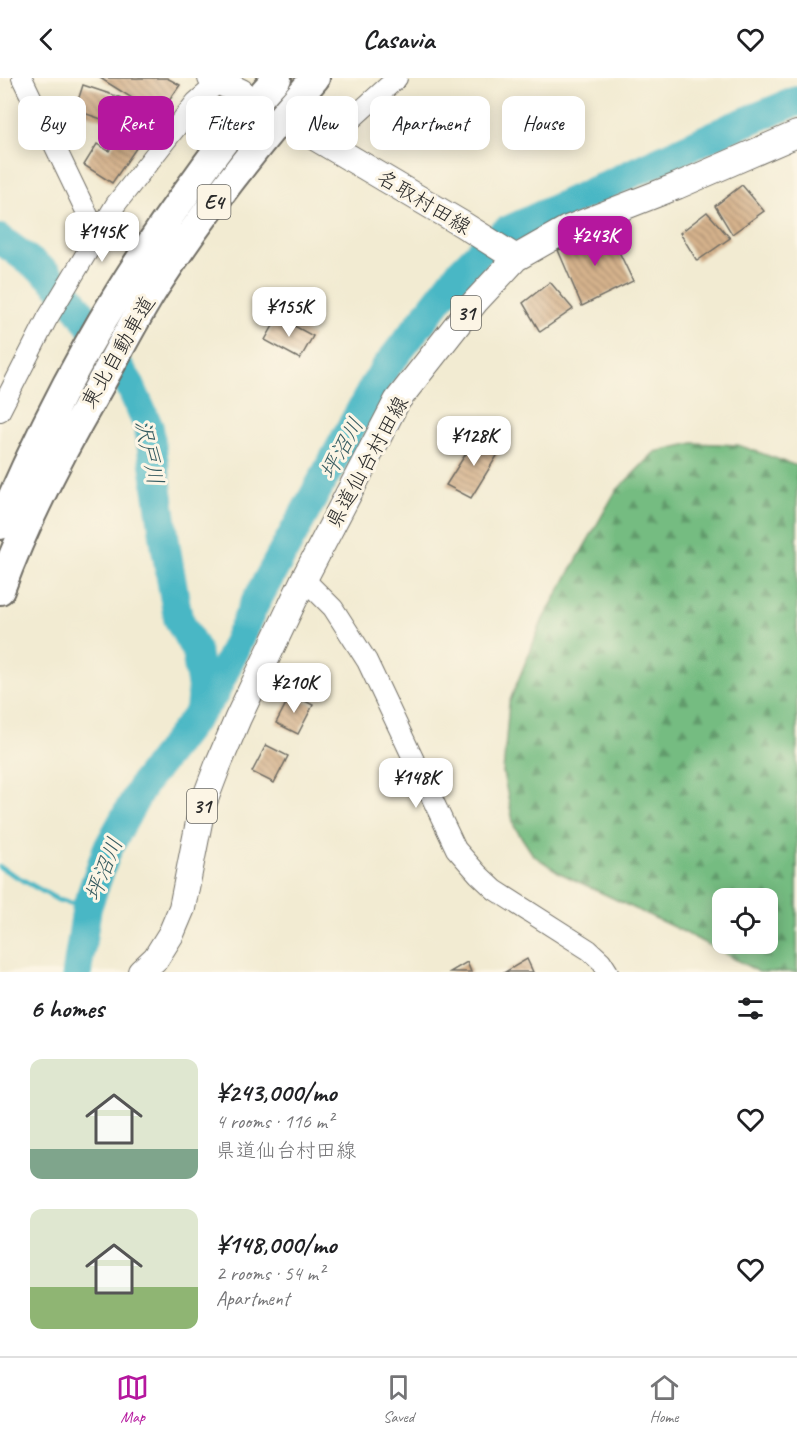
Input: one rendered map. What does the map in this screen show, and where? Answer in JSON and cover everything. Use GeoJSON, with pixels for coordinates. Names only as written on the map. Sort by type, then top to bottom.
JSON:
{"type":"FeatureCollection","features":[{"type":"Feature","properties":{"kind":"highway","name":"東北自動車道"},"geometry":{"type":"LineString","coordinates":[[0,525],[52,411],[108,309],[176,206],[227,137],[277,78]]}},
{"type":"Feature","properties":{"kind":"highway","name":"東北自動車道"},"geometry":{"type":"LineString","coordinates":[[0,590],[23,534],[74,429],[154,289],[197,225],[252,153],[315,78]]}},
{"type":"Feature","properties":{"kind":"main road","name":"県道仙台村田線"},"geometry":{"type":"LineString","coordinates":[[141,972],[156,958],[171,934],[182,908],[198,824],[218,765],[304,579],[397,401],[514,256],[567,229],[677,186],[797,134]]}},
{"type":"Feature","properties":{"kind":"main road","name":"名取村田線"},"geometry":{"type":"LineString","coordinates":[[337,150],[514,256]]}},
{"type":"Feature","properties":{"kind":"street"},"geometry":{"type":"LineString","coordinates":[[22,78],[97,234]]}},
{"type":"Feature","properties":{"kind":"street"},"geometry":{"type":"LineString","coordinates":[[358,113],[397,78]]}},
{"type":"Feature","properties":{"kind":"street"},"geometry":{"type":"LineString","coordinates":[[0,411],[47,319],[116,204],[196,102],[224,84]]}},
{"type":"Feature","properties":{"kind":"street"},"geometry":{"type":"LineString","coordinates":[[304,579],[333,608],[367,662],[456,849],[495,890],[589,950],[601,961],[608,972]]}},
{"type":"Feature","properties":{"kind":"green space"},"geometry":{"type":"Polygon","coordinates":[[[693,443],[738,445],[797,466],[797,972],[759,972],[725,954],[778,954],[778,888],[712,888],[712,947],[560,873],[533,855],[514,826],[503,773],[509,703],[543,619],[616,491],[655,452],[693,443]]]}},
{"type":"Feature","properties":{"kind":"building"},"geometry":{"type":"Polygon","coordinates":[[[100,78],[167,78],[180,85],[172,96],[129,96],[100,78]]]}},
{"type":"Feature","properties":{"kind":"building"},"geometry":{"type":"Polygon","coordinates":[[[83,85],[116,96],[98,96],[98,118],[86,114],[86,96],[79,96],[83,85]]]}},
{"type":"Feature","properties":{"kind":"building"},"geometry":{"type":"Polygon","coordinates":[[[97,144],[98,150],[135,150],[112,183],[84,165],[97,144]]]}},
{"type":"Feature","properties":{"kind":"building"},"geometry":{"type":"Polygon","coordinates":[[[742,185],[764,211],[732,234],[715,206],[742,185]]]}},
{"type":"Feature","properties":{"kind":"building"},"geometry":{"type":"Polygon","coordinates":[[[707,212],[730,238],[697,261],[680,233],[707,212]]]}},
{"type":"Feature","properties":{"kind":"building"},"geometry":{"type":"Polygon","coordinates":[[[609,231],[633,281],[582,306],[558,250],[585,242],[583,238],[609,231]]]}},
{"type":"Feature","properties":{"kind":"building"},"geometry":{"type":"Polygon","coordinates":[[[550,282],[573,309],[540,332],[523,303],[550,282]]]}},
{"type":"Feature","properties":{"kind":"building"},"geometry":{"type":"Polygon","coordinates":[[[278,317],[313,336],[300,359],[265,340],[278,317]]]}},
{"type":"Feature","properties":{"kind":"building"},"geometry":{"type":"Polygon","coordinates":[[[479,433],[500,451],[471,498],[446,485],[479,433]]]}},
{"type":"Feature","properties":{"kind":"building"},"geometry":{"type":"Polygon","coordinates":[[[291,694],[313,705],[298,734],[276,723],[291,694]]]}},
{"type":"Feature","properties":{"kind":"building"},"geometry":{"type":"Polygon","coordinates":[[[266,745],[288,756],[274,783],[252,772],[266,745]]]}},
{"type":"Feature","properties":{"kind":"building"},"geometry":{"type":"Polygon","coordinates":[[[527,959],[533,972],[505,972],[527,959]]]}},
{"type":"Feature","properties":{"kind":"building"},"geometry":{"type":"Polygon","coordinates":[[[467,962],[471,972],[450,972],[467,962]]]}},
{"type":"Feature","properties":{"kind":"waterway","name":"坪沼川"},"geometry":{"type":"LineString","coordinates":[[77,972],[87,907],[107,850],[144,783],[214,694],[254,605],[374,386],[460,272],[481,251],[507,231],[728,129],[797,101]]}},
{"type":"Feature","properties":{"kind":"waterway","name":"沢戸川"},"geometry":{"type":"LineString","coordinates":[[0,239],[47,274],[72,299],[129,383],[149,428],[178,618],[196,651],[202,688],[200,712]]}},
{"type":"Feature","properties":{"kind":"waterway"},"geometry":{"type":"LineString","coordinates":[[0,867],[58,900],[87,907]]}}]}
